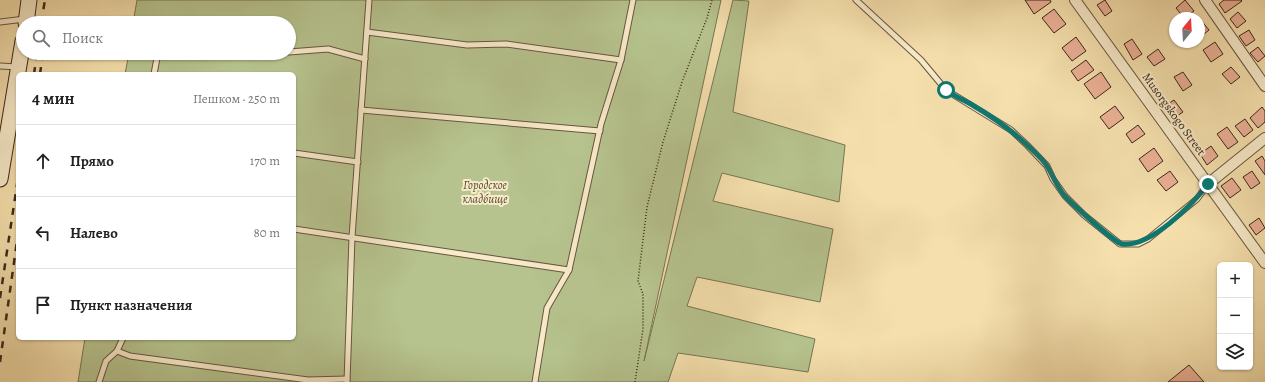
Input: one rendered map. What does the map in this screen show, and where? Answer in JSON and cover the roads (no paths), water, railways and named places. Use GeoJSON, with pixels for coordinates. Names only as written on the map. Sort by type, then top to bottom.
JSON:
{"type":"FeatureCollection","features":[{"type":"Feature","properties":{"kind":"street"},"geometry":{"type":"LineString","coordinates":[[27,16],[29,0]]}},
{"type":"Feature","properties":{"kind":"street","name":"Musorgskogo Street"},"geometry":{"type":"LineString","coordinates":[[1075,0],[1265,263]]}},
{"type":"Feature","properties":{"kind":"street"},"geometry":{"type":"LineString","coordinates":[[1205,0],[1265,86]]}},
{"type":"Feature","properties":{"kind":"street"},"geometry":{"type":"LineString","coordinates":[[18,72],[20,60]]}},
{"type":"Feature","properties":{"kind":"street"},"geometry":{"type":"LineString","coordinates":[[0,180],[16,85]]}},
{"type":"Feature","properties":{"kind":"street"},"geometry":{"type":"LineString","coordinates":[[1208,184],[1265,138]]}},
{"type":"Feature","properties":{"kind":"lane"},"geometry":{"type":"LineString","coordinates":[[117,351],[130,356],[308,380],[347,381],[352,238],[369,0]]}},
{"type":"Feature","properties":{"kind":"lane"},"geometry":{"type":"LineString","coordinates":[[535,382],[547,308],[569,270],[600,132],[621,60],[633,0]]}},
{"type":"Feature","properties":{"kind":"lane"},"geometry":{"type":"LineString","coordinates":[[856,0],[921,60],[946,90],[955,97],[970,103],[1011,130],[1047,166],[1053,180],[1065,196],[1084,215],[1120,244],[1138,244],[1148,239],[1197,199],[1208,184]]}},
{"type":"Feature","properties":{"kind":"lane"},"geometry":{"type":"LineString","coordinates":[[0,22],[16,21]]}},
{"type":"Feature","properties":{"kind":"lane"},"geometry":{"type":"LineString","coordinates":[[367,32],[467,45],[506,44],[621,60]]}},
{"type":"Feature","properties":{"kind":"lane"},"geometry":{"type":"LineString","coordinates":[[296,51],[328,49],[365,59]]}},
{"type":"Feature","properties":{"kind":"lane"},"geometry":{"type":"LineString","coordinates":[[154,72],[157,60]]}},
{"type":"Feature","properties":{"kind":"lane"},"geometry":{"type":"LineString","coordinates":[[0,66],[19,67]]}},
{"type":"Feature","properties":{"kind":"lane"},"geometry":{"type":"LineString","coordinates":[[362,110],[600,132]]}},
{"type":"Feature","properties":{"kind":"lane"},"geometry":{"type":"LineString","coordinates":[[296,153],[358,162]]}},
{"type":"Feature","properties":{"kind":"lane"},"geometry":{"type":"LineString","coordinates":[[296,229],[569,270]]}},
{"type":"Feature","properties":{"kind":"lane"},"geometry":{"type":"LineString","coordinates":[[99,382],[106,361],[117,351],[122,340]]}},
{"type":"Feature","properties":{"kind":"railway"},"geometry":{"type":"LineString","coordinates":[[42,16],[45,0]]}},
{"type":"Feature","properties":{"kind":"railway"},"geometry":{"type":"LineString","coordinates":[[34,72],[36,60]]}},
{"type":"Feature","properties":{"kind":"railway"},"geometry":{"type":"LineString","coordinates":[[40,72],[42,60]]}},
{"type":"Feature","properties":{"kind":"railway"},"geometry":{"type":"LineString","coordinates":[[0,298],[16,191]]}},
{"type":"Feature","properties":{"kind":"railway"},"geometry":{"type":"LineString","coordinates":[[0,362],[16,248]]}},
{"type":"Feature","properties":{"kind":"park label","name":"Городское кладбище"},"geometry":{"type":"Point","coordinates":[485,192]}}]}
